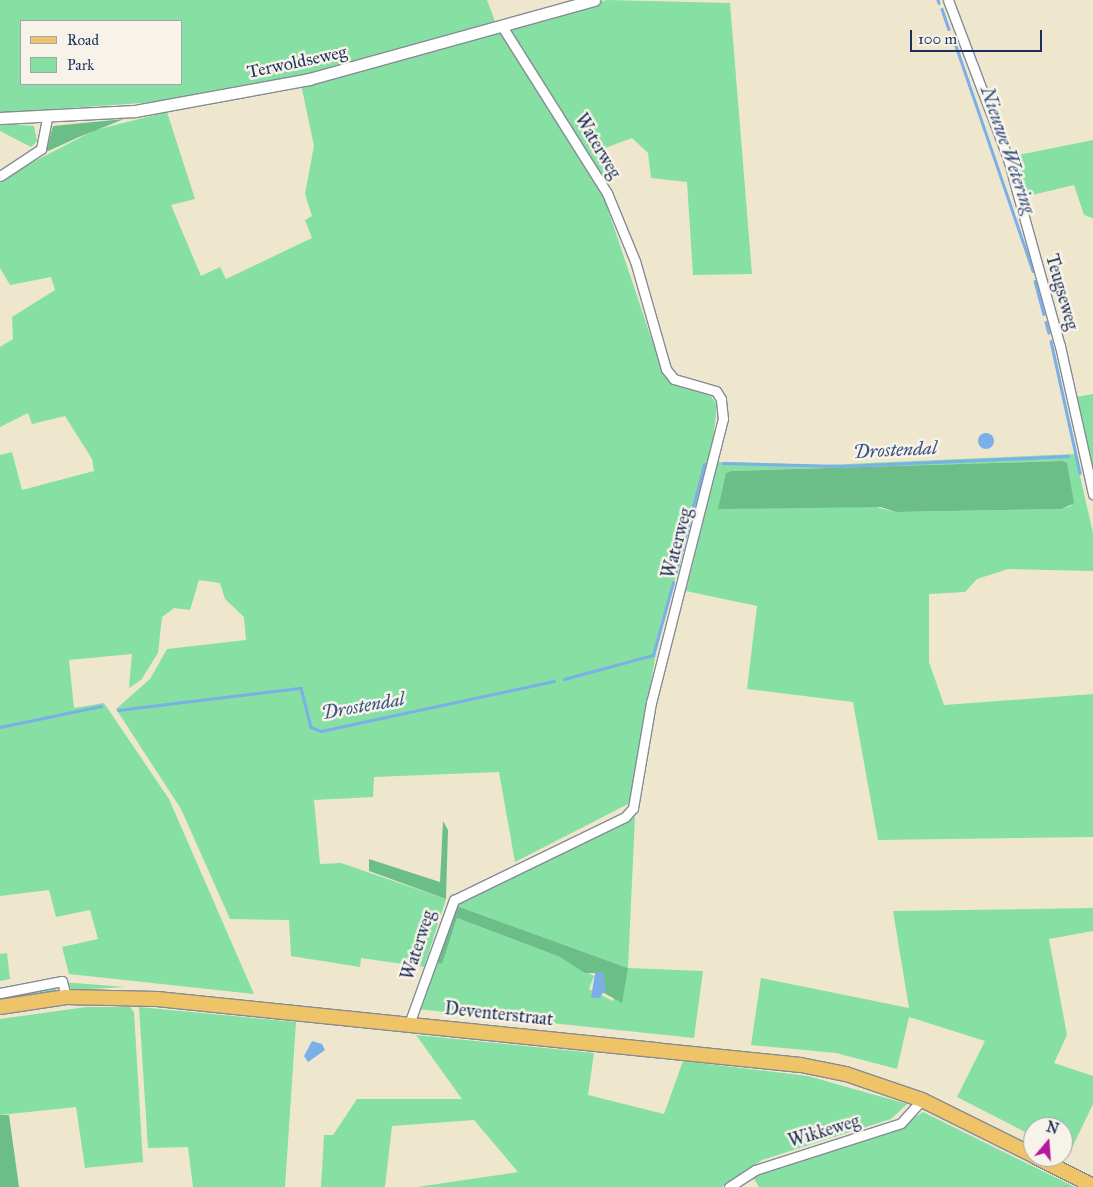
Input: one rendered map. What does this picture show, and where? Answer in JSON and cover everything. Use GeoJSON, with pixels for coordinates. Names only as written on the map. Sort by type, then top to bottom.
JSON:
{"type":"FeatureCollection","features":[{"type":"Feature","properties":{"kind":"main road","name":"Deventerstraat"},"geometry":{"type":"LineString","coordinates":[[0,1007],[66,997],[157,999],[801,1066],[854,1077],[922,1100],[1023,1150]]}},
{"type":"Feature","properties":{"kind":"main road","name":"Deventerstraat"},"geometry":{"type":"LineString","coordinates":[[1056,1167],[1093,1186]]}},
{"type":"Feature","properties":{"kind":"street","name":"Terwoldseweg"},"geometry":{"type":"LineString","coordinates":[[0,118],[48,118],[135,111],[309,79],[594,0]]}},
{"type":"Feature","properties":{"kind":"street","name":"Teugseweg"},"geometry":{"type":"LineString","coordinates":[[948,0],[1008,159],[1060,346],[1093,494]]}},
{"type":"Feature","properties":{"kind":"street","name":"Waterweg"},"geometry":{"type":"LineString","coordinates":[[409,1024],[454,900],[625,817],[633,808],[651,703],[723,419],[722,399],[716,391],[674,379],[666,369],[635,261],[603,184],[502,26]]}},
{"type":"Feature","properties":{"kind":"street"},"geometry":{"type":"LineString","coordinates":[[0,176],[41,149],[48,118]]}},
{"type":"Feature","properties":{"kind":"street"},"geometry":{"type":"LineString","coordinates":[[0,993],[62,981],[66,997]]}},
{"type":"Feature","properties":{"kind":"street","name":"Wikkeweg"},"geometry":{"type":"LineString","coordinates":[[729,1187],[755,1170],[901,1123],[922,1100]]}},
{"type":"Feature","properties":{"kind":"green space"},"geometry":{"type":"Polygon","coordinates":[[[0,0],[487,0],[495,21],[495,25],[332,70],[170,101],[0,113],[0,0]]]}},
{"type":"Feature","properties":{"kind":"green space"},"geometry":{"type":"Polygon","coordinates":[[[607,0],[730,3],[752,274],[693,275],[687,182],[651,178],[648,153],[632,138],[605,148],[613,172],[601,175],[509,29],[607,0]]]}},
{"type":"Feature","properties":{"kind":"green space"},"geometry":{"type":"Polygon","coordinates":[[[500,32],[602,192],[663,373],[675,384],[711,396],[717,405],[711,459],[705,463],[656,653],[630,803],[515,862],[499,772],[374,777],[373,797],[314,800],[320,864],[341,863],[446,899],[424,967],[361,958],[360,967],[291,956],[289,920],[230,919],[181,809],[116,709],[150,679],[167,649],[246,640],[244,617],[225,599],[220,583],[199,580],[190,610],[174,608],[162,617],[158,653],[141,680],[129,688],[132,654],[69,660],[74,708],[104,703],[169,799],[254,994],[69,974],[62,947],[98,939],[90,910],[56,917],[49,890],[0,896],[0,455],[12,452],[22,490],[94,471],[92,459],[65,416],[32,424],[28,413],[0,427],[0,347],[13,339],[12,317],[55,290],[51,277],[10,285],[0,268],[0,179],[95,130],[167,112],[195,199],[171,205],[201,276],[220,267],[226,279],[312,238],[305,220],[312,216],[305,194],[314,146],[301,84],[500,32]]]}},
{"type":"Feature","properties":{"kind":"green space"},"geometry":{"type":"Polygon","coordinates":[[[124,119],[79,137],[46,152],[53,126],[124,119]]]}},
{"type":"Feature","properties":{"kind":"green space"},"geometry":{"type":"Polygon","coordinates":[[[0,123],[34,126],[37,141],[31,147],[0,131],[0,123]]]}},
{"type":"Feature","properties":{"kind":"green space"},"geometry":{"type":"Polygon","coordinates":[[[1093,140],[1093,218],[1084,215],[1074,185],[1024,197],[1014,156],[1093,140]]]}},
{"type":"Feature","properties":{"kind":"green space"},"geometry":{"type":"Polygon","coordinates":[[[1093,394],[1093,473],[1092,473],[1076,397],[1093,394]]]}},
{"type":"Feature","properties":{"kind":"green space"},"geometry":{"type":"Polygon","coordinates":[[[1075,454],[1093,533],[1093,571],[1008,569],[977,579],[965,592],[929,594],[929,662],[944,705],[1093,694],[1093,837],[878,840],[853,702],[747,689],[757,606],[686,591],[718,462],[824,465],[1075,454]],[[1062,461],[731,471],[896,512],[1062,509],[1071,506],[1062,461]]]}},
{"type":"Feature","properties":{"kind":"green space"},"geometry":{"type":"Polygon","coordinates":[[[1062,461],[1067,463],[1074,503],[1062,509],[896,512],[881,507],[718,509],[726,473],[732,471],[1062,461]]]}},
{"type":"Feature","properties":{"kind":"green space"},"geometry":{"type":"Polygon","coordinates":[[[624,817],[635,817],[628,968],[454,905],[624,817]]]}},
{"type":"Feature","properties":{"kind":"green space"},"geometry":{"type":"Polygon","coordinates":[[[443,821],[448,830],[446,899],[369,871],[369,859],[440,882],[443,821]]]}},
{"type":"Feature","properties":{"kind":"green space"},"geometry":{"type":"Polygon","coordinates":[[[454,905],[628,968],[622,1003],[604,993],[595,973],[585,973],[560,957],[457,918],[442,964],[433,961],[454,905]]]}},
{"type":"Feature","properties":{"kind":"green space"},"geometry":{"type":"Polygon","coordinates":[[[1093,908],[1093,931],[1049,939],[1067,1035],[1054,1063],[1093,1076],[1093,1104],[1073,1146],[1073,1117],[1023,1117],[1023,1131],[957,1097],[985,1041],[909,1017],[897,1069],[836,1053],[751,1045],[761,978],[909,1008],[893,911],[1093,908]]]}},
{"type":"Feature","properties":{"kind":"green space"},"geometry":{"type":"Polygon","coordinates":[[[457,918],[560,957],[594,976],[589,989],[613,1001],[628,968],[703,971],[694,1038],[417,1009],[433,961],[442,963],[457,918]]]}},
{"type":"Feature","properties":{"kind":"green space"},"geometry":{"type":"Polygon","coordinates":[[[7,953],[10,979],[0,981],[0,954],[7,953]]]}},
{"type":"Feature","properties":{"kind":"green space"},"geometry":{"type":"Polygon","coordinates":[[[66,983],[75,983],[125,987],[72,990],[66,983]]]}},
{"type":"Feature","properties":{"kind":"green space"},"geometry":{"type":"Polygon","coordinates":[[[59,985],[55,991],[0,1002],[0,995],[59,985]]]}},
{"type":"Feature","properties":{"kind":"green space"},"geometry":{"type":"Polygon","coordinates":[[[86,1007],[130,1007],[134,1012],[143,1162],[85,1168],[76,1107],[0,1115],[0,1019],[86,1007]]]}},
{"type":"Feature","properties":{"kind":"green space"},"geometry":{"type":"Polygon","coordinates":[[[139,1007],[296,1022],[285,1187],[193,1187],[188,1147],[148,1148],[139,1007]]]}},
{"type":"Feature","properties":{"kind":"green space"},"geometry":{"type":"Polygon","coordinates":[[[416,1035],[594,1053],[588,1095],[664,1114],[683,1061],[808,1076],[907,1104],[891,1119],[762,1160],[722,1187],[417,1187],[518,1172],[474,1120],[392,1126],[385,1187],[321,1187],[324,1135],[333,1135],[357,1099],[462,1099],[416,1035]]]}},
{"type":"Feature","properties":{"kind":"green space"},"geometry":{"type":"Polygon","coordinates":[[[923,1112],[1023,1161],[1023,1167],[1034,1167],[1075,1187],[759,1187],[751,1174],[901,1126],[923,1112]]]}},
{"type":"Feature","properties":{"kind":"green space"},"geometry":{"type":"Polygon","coordinates":[[[0,1115],[9,1115],[19,1187],[0,1187],[0,1115]]]}},
{"type":"Feature","properties":{"kind":"water"},"geometry":{"type":"Polygon","coordinates":[[[983,433],[989,433],[994,438],[992,447],[983,449],[978,444],[978,438],[983,433]]]}},
{"type":"Feature","properties":{"kind":"water"},"geometry":{"type":"Polygon","coordinates":[[[603,972],[606,990],[599,998],[591,998],[595,973],[603,972]]]}},
{"type":"Feature","properties":{"kind":"water"},"geometry":{"type":"Polygon","coordinates":[[[312,1041],[322,1044],[325,1050],[308,1062],[304,1056],[312,1041]]]}},
{"type":"Feature","properties":{"kind":"waterway","name":"Nieuwe Wetering"},"geometry":{"type":"LineString","coordinates":[[942,9],[949,29]]}},
{"type":"Feature","properties":{"kind":"waterway","name":"Nieuwe Wetering"},"geometry":{"type":"LineString","coordinates":[[954,40],[1033,271]]}},
{"type":"Feature","properties":{"kind":"waterway","name":"Nieuwe Wetering"},"geometry":{"type":"LineString","coordinates":[[1035,281],[1044,314]]}},
{"type":"Feature","properties":{"kind":"waterway","name":"Nieuwe Wetering"},"geometry":{"type":"LineString","coordinates":[[1046,322],[1049,333]]}},
{"type":"Feature","properties":{"kind":"waterway","name":"Nieuwe Wetering"},"geometry":{"type":"LineString","coordinates":[[1051,341],[1080,473]]}},
{"type":"Feature","properties":{"kind":"waterway","name":"Drostendal"},"geometry":{"type":"LineString","coordinates":[[723,463],[842,466],[1068,456]]}},
{"type":"Feature","properties":{"kind":"waterway","name":"Drostendal"},"geometry":{"type":"LineString","coordinates":[[676,572],[704,465],[710,461]]}},
{"type":"Feature","properties":{"kind":"waterway","name":"Drostendal"},"geometry":{"type":"LineString","coordinates":[[564,679],[653,655],[673,583]]}},
{"type":"Feature","properties":{"kind":"waterway","name":"Drostendal"},"geometry":{"type":"LineString","coordinates":[[118,710],[301,688],[311,727],[321,731],[554,681]]}},
{"type":"Feature","properties":{"kind":"waterway","name":"Drostendal"},"geometry":{"type":"LineString","coordinates":[[0,727],[101,706]]}}]}
